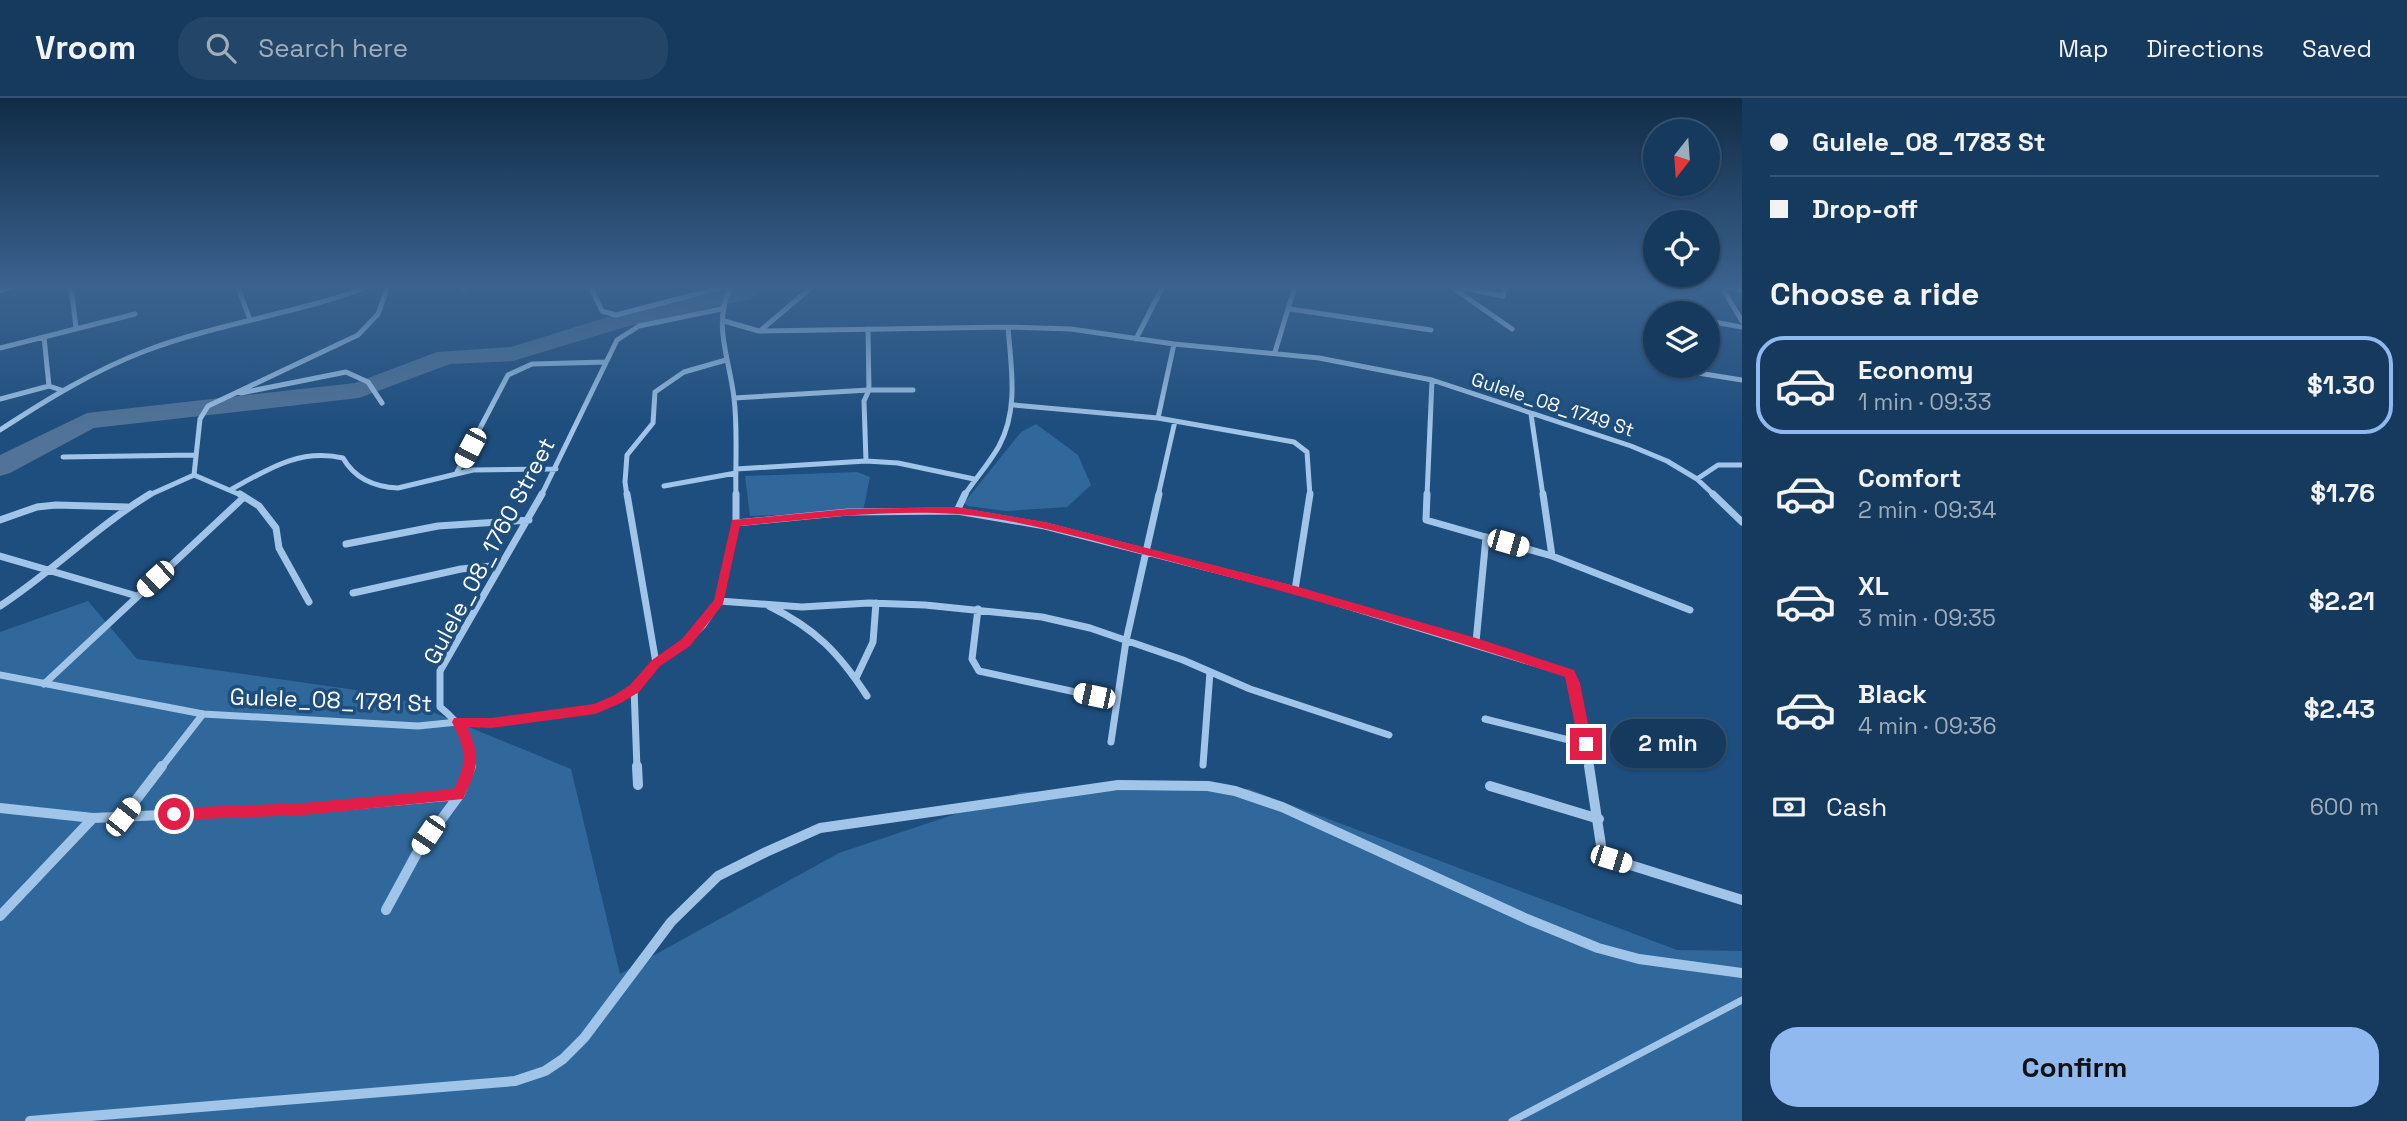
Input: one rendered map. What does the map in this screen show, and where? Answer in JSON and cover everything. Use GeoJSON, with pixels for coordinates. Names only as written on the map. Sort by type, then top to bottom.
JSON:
{"type":"FeatureCollection","features":[{"type":"Feature","properties":{"kind":"street"},"geometry":{"type":"LineString","coordinates":[[0,348],[56,334]]}},
{"type":"Feature","properties":{"kind":"street"},"geometry":{"type":"LineString","coordinates":[[0,430],[61,390],[145,351],[203,334]]}},
{"type":"Feature","properties":{"kind":"street"},"geometry":{"type":"LineString","coordinates":[[194,475],[200,419],[208,406],[360,334]]}},
{"type":"Feature","properties":{"kind":"street","name":"Gulele_08_1760 Street"},"geometry":{"type":"LineString","coordinates":[[458,722],[440,707],[440,671],[529,520],[617,340],[625,334]]}},
{"type":"Feature","properties":{"kind":"street"},"geometry":{"type":"LineString","coordinates":[[725,334],[726,360],[734,398],[736,523],[719,601],[802,607],[876,603],[978,609],[1042,617],[1090,628],[1250,689],[1389,736]]}},
{"type":"Feature","properties":{"kind":"street"},"geometry":{"type":"LineString","coordinates":[[866,461],[864,401],[869,390],[868,334]]}},
{"type":"Feature","properties":{"kind":"street"},"geometry":{"type":"LineString","coordinates":[[957,511],[974,480],[999,446],[1014,405],[1009,334]]}},
{"type":"Feature","properties":{"kind":"street","name":"Gulele_08_1749 St"},"geometry":{"type":"LineString","coordinates":[[1105,334],[1174,344],[1275,352],[1432,380],[1649,453],[1697,479],[1742,522]]}},
{"type":"Feature","properties":{"kind":"street"},"geometry":{"type":"LineString","coordinates":[[1136,338],[1138,334]]}},
{"type":"Feature","properties":{"kind":"street"},"geometry":{"type":"LineString","coordinates":[[1275,352],[1281,334]]}},
{"type":"Feature","properties":{"kind":"street"},"geometry":{"type":"LineString","coordinates":[[44,337],[49,386]]}},
{"type":"Feature","properties":{"kind":"street"},"geometry":{"type":"LineString","coordinates":[[1158,418],[1174,344]]}},
{"type":"Feature","properties":{"kind":"street"},"geometry":{"type":"LineString","coordinates":[[656,663],[625,482],[627,455],[653,423],[655,392],[684,372],[726,360]]}},
{"type":"Feature","properties":{"kind":"street"},"geometry":{"type":"LineString","coordinates":[[457,472],[508,375],[532,364],[606,362]]}},
{"type":"Feature","properties":{"kind":"street"},"geometry":{"type":"LineString","coordinates":[[223,397],[335,373],[359,374],[368,380],[382,402]]}},
{"type":"Feature","properties":{"kind":"street"},"geometry":{"type":"LineString","coordinates":[[1720,376],[1742,380]]}},
{"type":"Feature","properties":{"kind":"street"},"geometry":{"type":"LineString","coordinates":[[1432,380],[1426,520],[1552,556],[1690,610]]}},
{"type":"Feature","properties":{"kind":"street"},"geometry":{"type":"LineString","coordinates":[[0,399],[49,386],[61,390]]}},
{"type":"Feature","properties":{"kind":"street"},"geometry":{"type":"LineString","coordinates":[[734,398],[913,390]]}},
{"type":"Feature","properties":{"kind":"street"},"geometry":{"type":"LineString","coordinates":[[1014,405],[1158,418],[1294,442],[1307,452],[1311,470],[1311,497],[1295,590]]}},
{"type":"Feature","properties":{"kind":"street"},"geometry":{"type":"LineString","coordinates":[[1531,414],[1552,556]]}},
{"type":"Feature","properties":{"kind":"street"},"geometry":{"type":"LineString","coordinates":[[1111,742],[1126,641],[1175,421]]}},
{"type":"Feature","properties":{"kind":"street"},"geometry":{"type":"LineString","coordinates":[[232,489],[278,464],[308,453],[322,452],[343,458],[356,476],[385,488],[398,488],[457,472],[499,468],[556,468]]}},
{"type":"Feature","properties":{"kind":"street"},"geometry":{"type":"LineString","coordinates":[[63,457],[195,455]]}},
{"type":"Feature","properties":{"kind":"street"},"geometry":{"type":"LineString","coordinates":[[664,486],[736,471],[866,461],[898,463],[974,480]]}},
{"type":"Feature","properties":{"kind":"street"},"geometry":{"type":"LineString","coordinates":[[1697,479],[1718,465],[1742,466]]}},
{"type":"Feature","properties":{"kind":"street"},"geometry":{"type":"LineString","coordinates":[[0,606],[51,570],[128,507],[167,483],[194,475],[232,489],[259,506],[276,528],[279,548],[309,602]]}},
{"type":"Feature","properties":{"kind":"street"},"geometry":{"type":"LineString","coordinates":[[44,684],[243,498]]}},
{"type":"Feature","properties":{"kind":"street"},"geometry":{"type":"LineString","coordinates":[[0,520],[56,505],[128,507]]}},
{"type":"Feature","properties":{"kind":"street"},"geometry":{"type":"LineString","coordinates":[[736,523],[848,512],[957,511],[1045,526],[1295,590],[1476,642],[1570,674],[1586,744],[1602,852],[1611,859],[1742,900]]}},
{"type":"Feature","properties":{"kind":"street"},"geometry":{"type":"LineString","coordinates":[[346,544],[438,526],[529,520]]}},
{"type":"Feature","properties":{"kind":"street"},"geometry":{"type":"LineString","coordinates":[[1476,642],[1486,537]]}},
{"type":"Feature","properties":{"kind":"street"},"geometry":{"type":"LineString","coordinates":[[0,556],[137,596]]}},
{"type":"Feature","properties":{"kind":"street"},"geometry":{"type":"LineString","coordinates":[[353,593],[461,569],[501,565]]}},
{"type":"Feature","properties":{"kind":"street","name":"Gulele_08_1781 St"},"geometry":{"type":"LineString","coordinates":[[0,675],[203,714],[418,726],[458,722],[491,723],[595,709],[617,700],[634,688],[656,663],[686,642],[719,601]]}},
{"type":"Feature","properties":{"kind":"street"},"geometry":{"type":"LineString","coordinates":[[856,678],[871,653],[877,632],[876,603]]}},
{"type":"Feature","properties":{"kind":"street"},"geometry":{"type":"LineString","coordinates":[[765,604],[818,633],[844,660],[867,696]]}},
{"type":"Feature","properties":{"kind":"street"},"geometry":{"type":"LineString","coordinates":[[978,609],[972,659],[979,671],[1117,701]]}},
{"type":"Feature","properties":{"kind":"street"},"geometry":{"type":"LineString","coordinates":[[1203,765],[1210,672]]}},
{"type":"Feature","properties":{"kind":"street"},"geometry":{"type":"LineString","coordinates":[[634,688],[632,717],[637,745],[638,785]]}},
{"type":"Feature","properties":{"kind":"street","name":"Gulele_08_1781 St"},"geometry":{"type":"LineString","coordinates":[[123,817],[203,714]]}},
{"type":"Feature","properties":{"kind":"street"},"geometry":{"type":"LineString","coordinates":[[1485,719],[1586,744]]}},
{"type":"Feature","properties":{"kind":"street"},"geometry":{"type":"LineString","coordinates":[[386,910],[400,878],[458,794],[471,766],[469,744],[458,722]]}},
{"type":"Feature","properties":{"kind":"street"},"geometry":{"type":"LineString","coordinates":[[30,1121],[515,1081],[545,1071],[563,1059],[584,1038],[671,922],[718,876],[766,852],[820,828],[1118,785],[1208,786],[1236,791],[1282,807],[1527,919],[1598,948],[1639,959],[1742,972]]}},
{"type":"Feature","properties":{"kind":"street"},"geometry":{"type":"LineString","coordinates":[[1490,786],[1599,819]]}},
{"type":"Feature","properties":{"kind":"street"},"geometry":{"type":"LineString","coordinates":[[0,807],[93,818],[304,809],[458,794]]}},
{"type":"Feature","properties":{"kind":"street"},"geometry":{"type":"LineString","coordinates":[[0,916],[93,818]]}},
{"type":"Feature","properties":{"kind":"lane"},"geometry":{"type":"LineString","coordinates":[[1512,1121],[1742,1000]]}},
{"type":"Feature","properties":{"kind":"shaded area"},"geometry":{"type":"Polygon","coordinates":[[[1036,424],[1078,455],[1091,485],[1067,507],[1006,511],[968,506],[964,503],[1021,432],[1036,424]]]}},
{"type":"Feature","properties":{"kind":"shaded area"},"geometry":{"type":"Polygon","coordinates":[[[857,472],[870,477],[863,511],[750,516],[745,476],[857,472]]]}},
{"type":"Feature","properties":{"kind":"shaded area"},"geometry":{"type":"Polygon","coordinates":[[[88,601],[137,659],[391,695],[571,769],[620,974],[839,853],[1021,792],[1249,789],[1677,950],[1742,951],[1742,1121],[0,1121],[0,632],[88,601]]]}},
{"type":"Feature","properties":{"kind":"waterway"},"geometry":{"type":"LineString","coordinates":[[0,467],[87,421],[359,390],[446,357],[513,354],[578,334]]}},
{"type":"Feature","properties":{"kind":"route"},"geometry":{"type":"LineString","coordinates":[[174,814],[304,809],[458,794],[471,766],[469,744],[458,722],[491,723],[553,715],[595,709],[617,700],[634,688],[656,663],[686,642],[703,625],[719,601],[736,523],[848,512],[957,511],[1045,526],[1295,590],[1476,642],[1570,674],[1586,744]]}}]}
